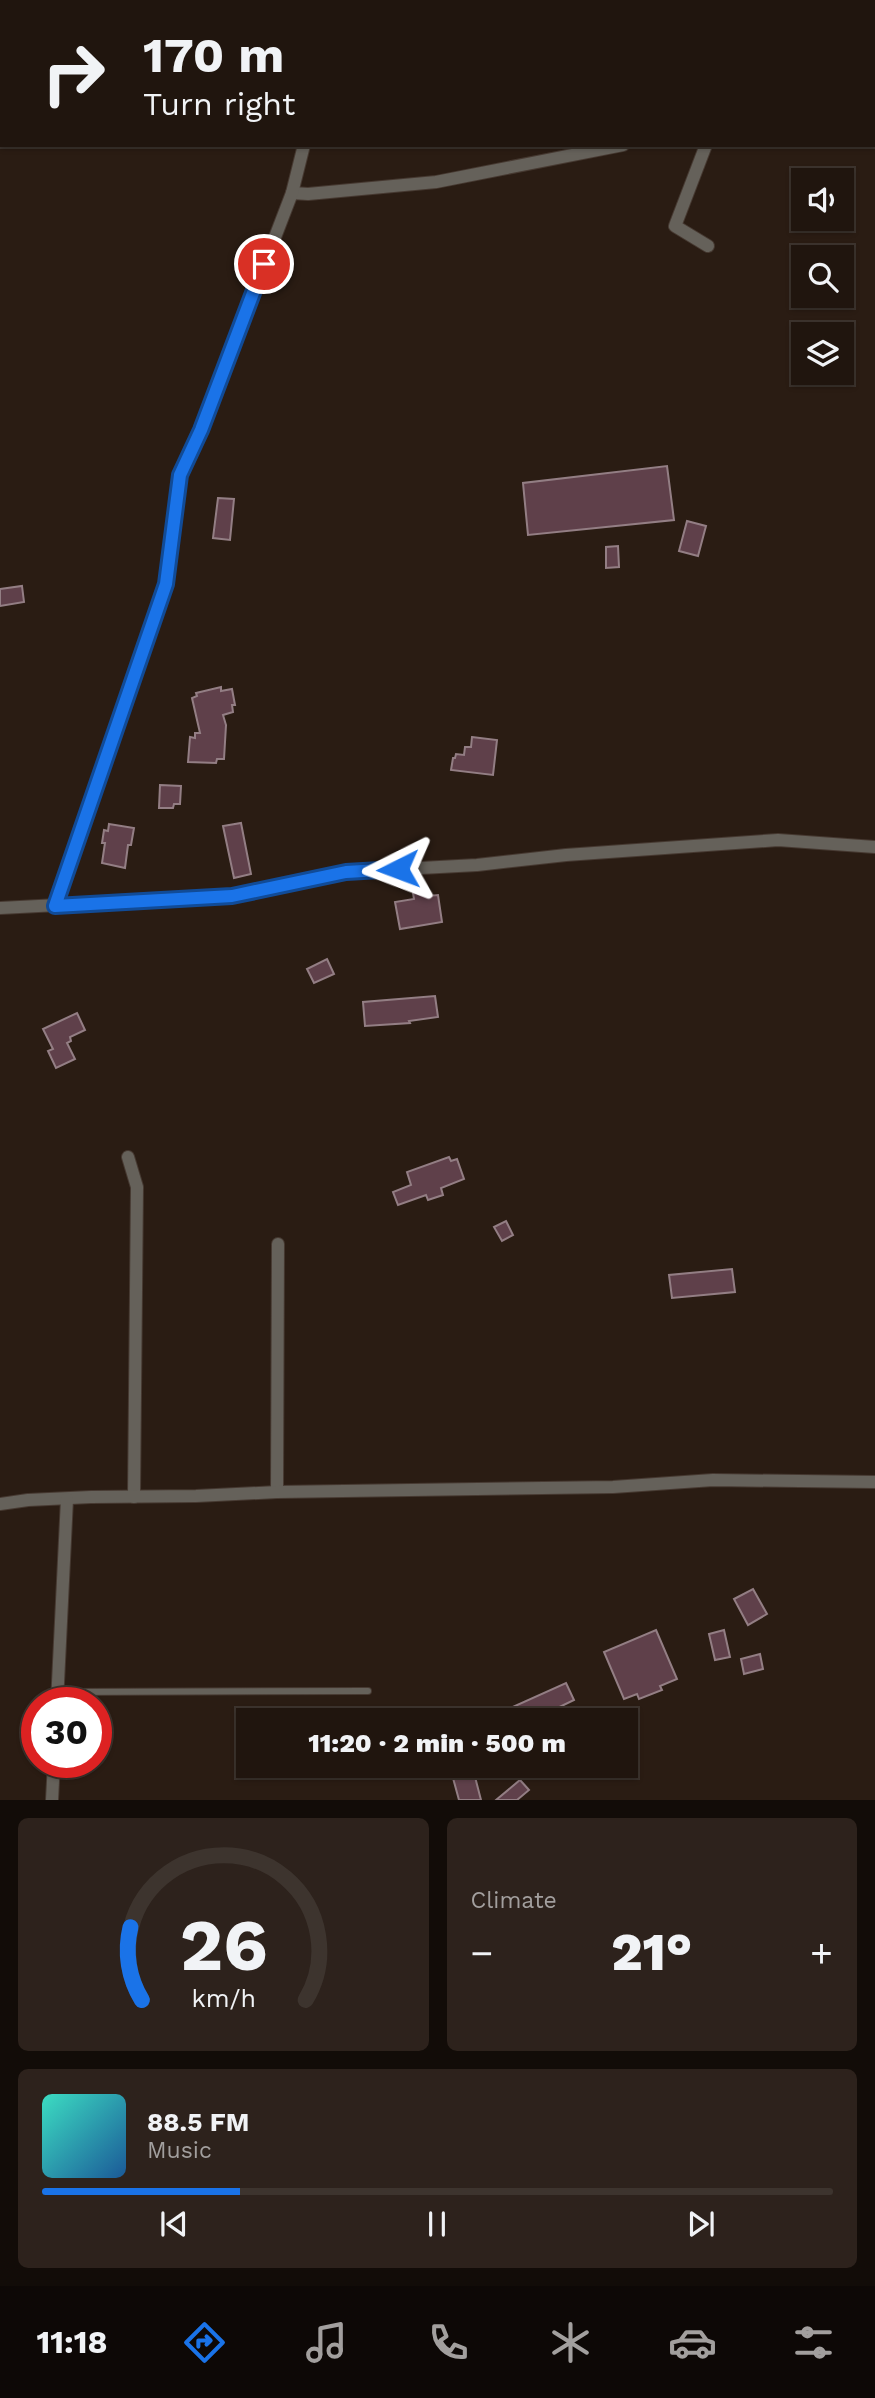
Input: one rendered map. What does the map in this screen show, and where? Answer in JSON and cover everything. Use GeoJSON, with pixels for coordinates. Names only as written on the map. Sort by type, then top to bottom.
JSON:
{"type":"FeatureCollection","features":[{"type":"Feature","properties":{"kind":"street"},"geometry":{"type":"LineString","coordinates":[[55,906],[166,584],[180,475],[205,418],[292,193],[303,147]]}},
{"type":"Feature","properties":{"kind":"street"},"geometry":{"type":"LineString","coordinates":[[292,193],[308,194],[436,182],[613,147]]}},
{"type":"Feature","properties":{"kind":"street"},"geometry":{"type":"LineString","coordinates":[[705,147],[675,226],[708,246]]}},
{"type":"Feature","properties":{"kind":"street"},"geometry":{"type":"LineString","coordinates":[[0,908],[232,896],[346,872],[477,865],[566,855],[778,840],[875,847]]}},
{"type":"Feature","properties":{"kind":"street"},"geometry":{"type":"LineString","coordinates":[[128,1157],[137,1186],[134,1497]]}},
{"type":"Feature","properties":{"kind":"street"},"geometry":{"type":"LineString","coordinates":[[277,1492],[278,1244]]}},
{"type":"Feature","properties":{"kind":"street"},"geometry":{"type":"LineString","coordinates":[[0,1504],[66,1499],[277,1492],[614,1488],[713,1480],[875,1482]]}},
{"type":"Feature","properties":{"kind":"street"},"geometry":{"type":"LineString","coordinates":[[57,1687],[66,1499]]}},
{"type":"Feature","properties":{"kind":"street"},"geometry":{"type":"LineString","coordinates":[[52,1800],[53,1778]]}},
{"type":"Feature","properties":{"kind":"lane"},"geometry":{"type":"LineString","coordinates":[[112,1696],[368,1690]]}},
{"type":"Feature","properties":{"kind":"building"},"geometry":{"type":"Polygon","coordinates":[[[667,466],[674,520],[528,535],[523,483],[667,466]]]}},
{"type":"Feature","properties":{"kind":"building"},"geometry":{"type":"Polygon","coordinates":[[[218,498],[234,499],[230,540],[213,538],[218,498]]]}},
{"type":"Feature","properties":{"kind":"building"},"geometry":{"type":"Polygon","coordinates":[[[687,521],[706,526],[698,556],[679,551],[687,521]]]}},
{"type":"Feature","properties":{"kind":"building"},"geometry":{"type":"Polygon","coordinates":[[[618,546],[619,567],[606,568],[606,547],[618,546]]]}},
{"type":"Feature","properties":{"kind":"building"},"geometry":{"type":"Polygon","coordinates":[[[22,586],[24,602],[0,606],[0,589],[22,586]]]}},
{"type":"Feature","properties":{"kind":"building"},"geometry":{"type":"Polygon","coordinates":[[[221,687],[221,691],[232,689],[235,705],[232,705],[233,712],[223,715],[226,725],[224,759],[217,759],[216,763],[188,762],[190,737],[195,738],[195,733],[200,733],[192,698],[197,696],[196,693],[221,687]]]}},
{"type":"Feature","properties":{"kind":"building"},"geometry":{"type":"Polygon","coordinates":[[[472,737],[497,740],[493,775],[451,770],[453,758],[456,754],[464,755],[465,747],[471,747],[472,737]]]}},
{"type":"Feature","properties":{"kind":"building"},"geometry":{"type":"Polygon","coordinates":[[[160,785],[181,786],[180,804],[174,804],[173,808],[159,808],[160,785]]]}},
{"type":"Feature","properties":{"kind":"building"},"geometry":{"type":"Polygon","coordinates":[[[241,823],[251,874],[234,878],[223,826],[241,823]]]}},
{"type":"Feature","properties":{"kind":"building"},"geometry":{"type":"Polygon","coordinates":[[[109,824],[134,828],[131,845],[128,845],[125,868],[102,863],[104,830],[108,831],[109,824]]]}},
{"type":"Feature","properties":{"kind":"building"},"geometry":{"type":"Polygon","coordinates":[[[428,891],[428,896],[438,895],[442,922],[400,929],[395,902],[414,899],[413,893],[428,891]]]}},
{"type":"Feature","properties":{"kind":"building"},"geometry":{"type":"Polygon","coordinates":[[[327,959],[334,974],[314,983],[307,969],[327,959]]]}},
{"type":"Feature","properties":{"kind":"building"},"geometry":{"type":"Polygon","coordinates":[[[435,996],[438,1017],[409,1021],[410,1023],[365,1026],[363,1002],[435,996]]]}},
{"type":"Feature","properties":{"kind":"building"},"geometry":{"type":"Polygon","coordinates":[[[77,1013],[85,1030],[70,1037],[71,1041],[67,1043],[75,1059],[56,1068],[48,1051],[53,1049],[43,1029],[77,1013]]]}},
{"type":"Feature","properties":{"kind":"building"},"geometry":{"type":"Polygon","coordinates":[[[449,1157],[451,1161],[457,1159],[464,1179],[441,1188],[443,1195],[428,1200],[426,1195],[398,1205],[393,1192],[411,1185],[407,1172],[449,1157]]]}},
{"type":"Feature","properties":{"kind":"building"},"geometry":{"type":"Polygon","coordinates":[[[506,1221],[513,1235],[502,1241],[494,1227],[506,1221]]]}},
{"type":"Feature","properties":{"kind":"building"},"geometry":{"type":"Polygon","coordinates":[[[732,1269],[735,1292],[672,1298],[669,1275],[732,1269]]]}},
{"type":"Feature","properties":{"kind":"building"},"geometry":{"type":"Polygon","coordinates":[[[753,1589],[767,1614],[748,1625],[734,1599],[753,1589]]]}},
{"type":"Feature","properties":{"kind":"building"},"geometry":{"type":"Polygon","coordinates":[[[656,1630],[677,1679],[660,1686],[662,1690],[639,1699],[637,1694],[624,1699],[604,1652],[656,1630]]]}},
{"type":"Feature","properties":{"kind":"building"},"geometry":{"type":"Polygon","coordinates":[[[724,1630],[730,1657],[715,1660],[709,1634],[724,1630]]]}},
{"type":"Feature","properties":{"kind":"building"},"geometry":{"type":"Polygon","coordinates":[[[760,1654],[763,1669],[744,1674],[741,1659],[760,1654]]]}},
{"type":"Feature","properties":{"kind":"building"},"geometry":{"type":"Polygon","coordinates":[[[566,1683],[574,1700],[557,1708],[510,1708],[566,1683]]]}},
{"type":"Feature","properties":{"kind":"building"},"geometry":{"type":"Polygon","coordinates":[[[453,1778],[475,1778],[481,1800],[459,1800],[453,1778]]]}},
{"type":"Feature","properties":{"kind":"building"},"geometry":{"type":"Polygon","coordinates":[[[520,1780],[529,1790],[517,1800],[496,1800],[520,1780]]]}},
{"type":"Feature","properties":{"kind":"route"},"geometry":{"type":"LineString","coordinates":[[264,264],[201,430],[180,475],[166,584],[55,906],[232,896],[346,872],[398,869]]}}]}
